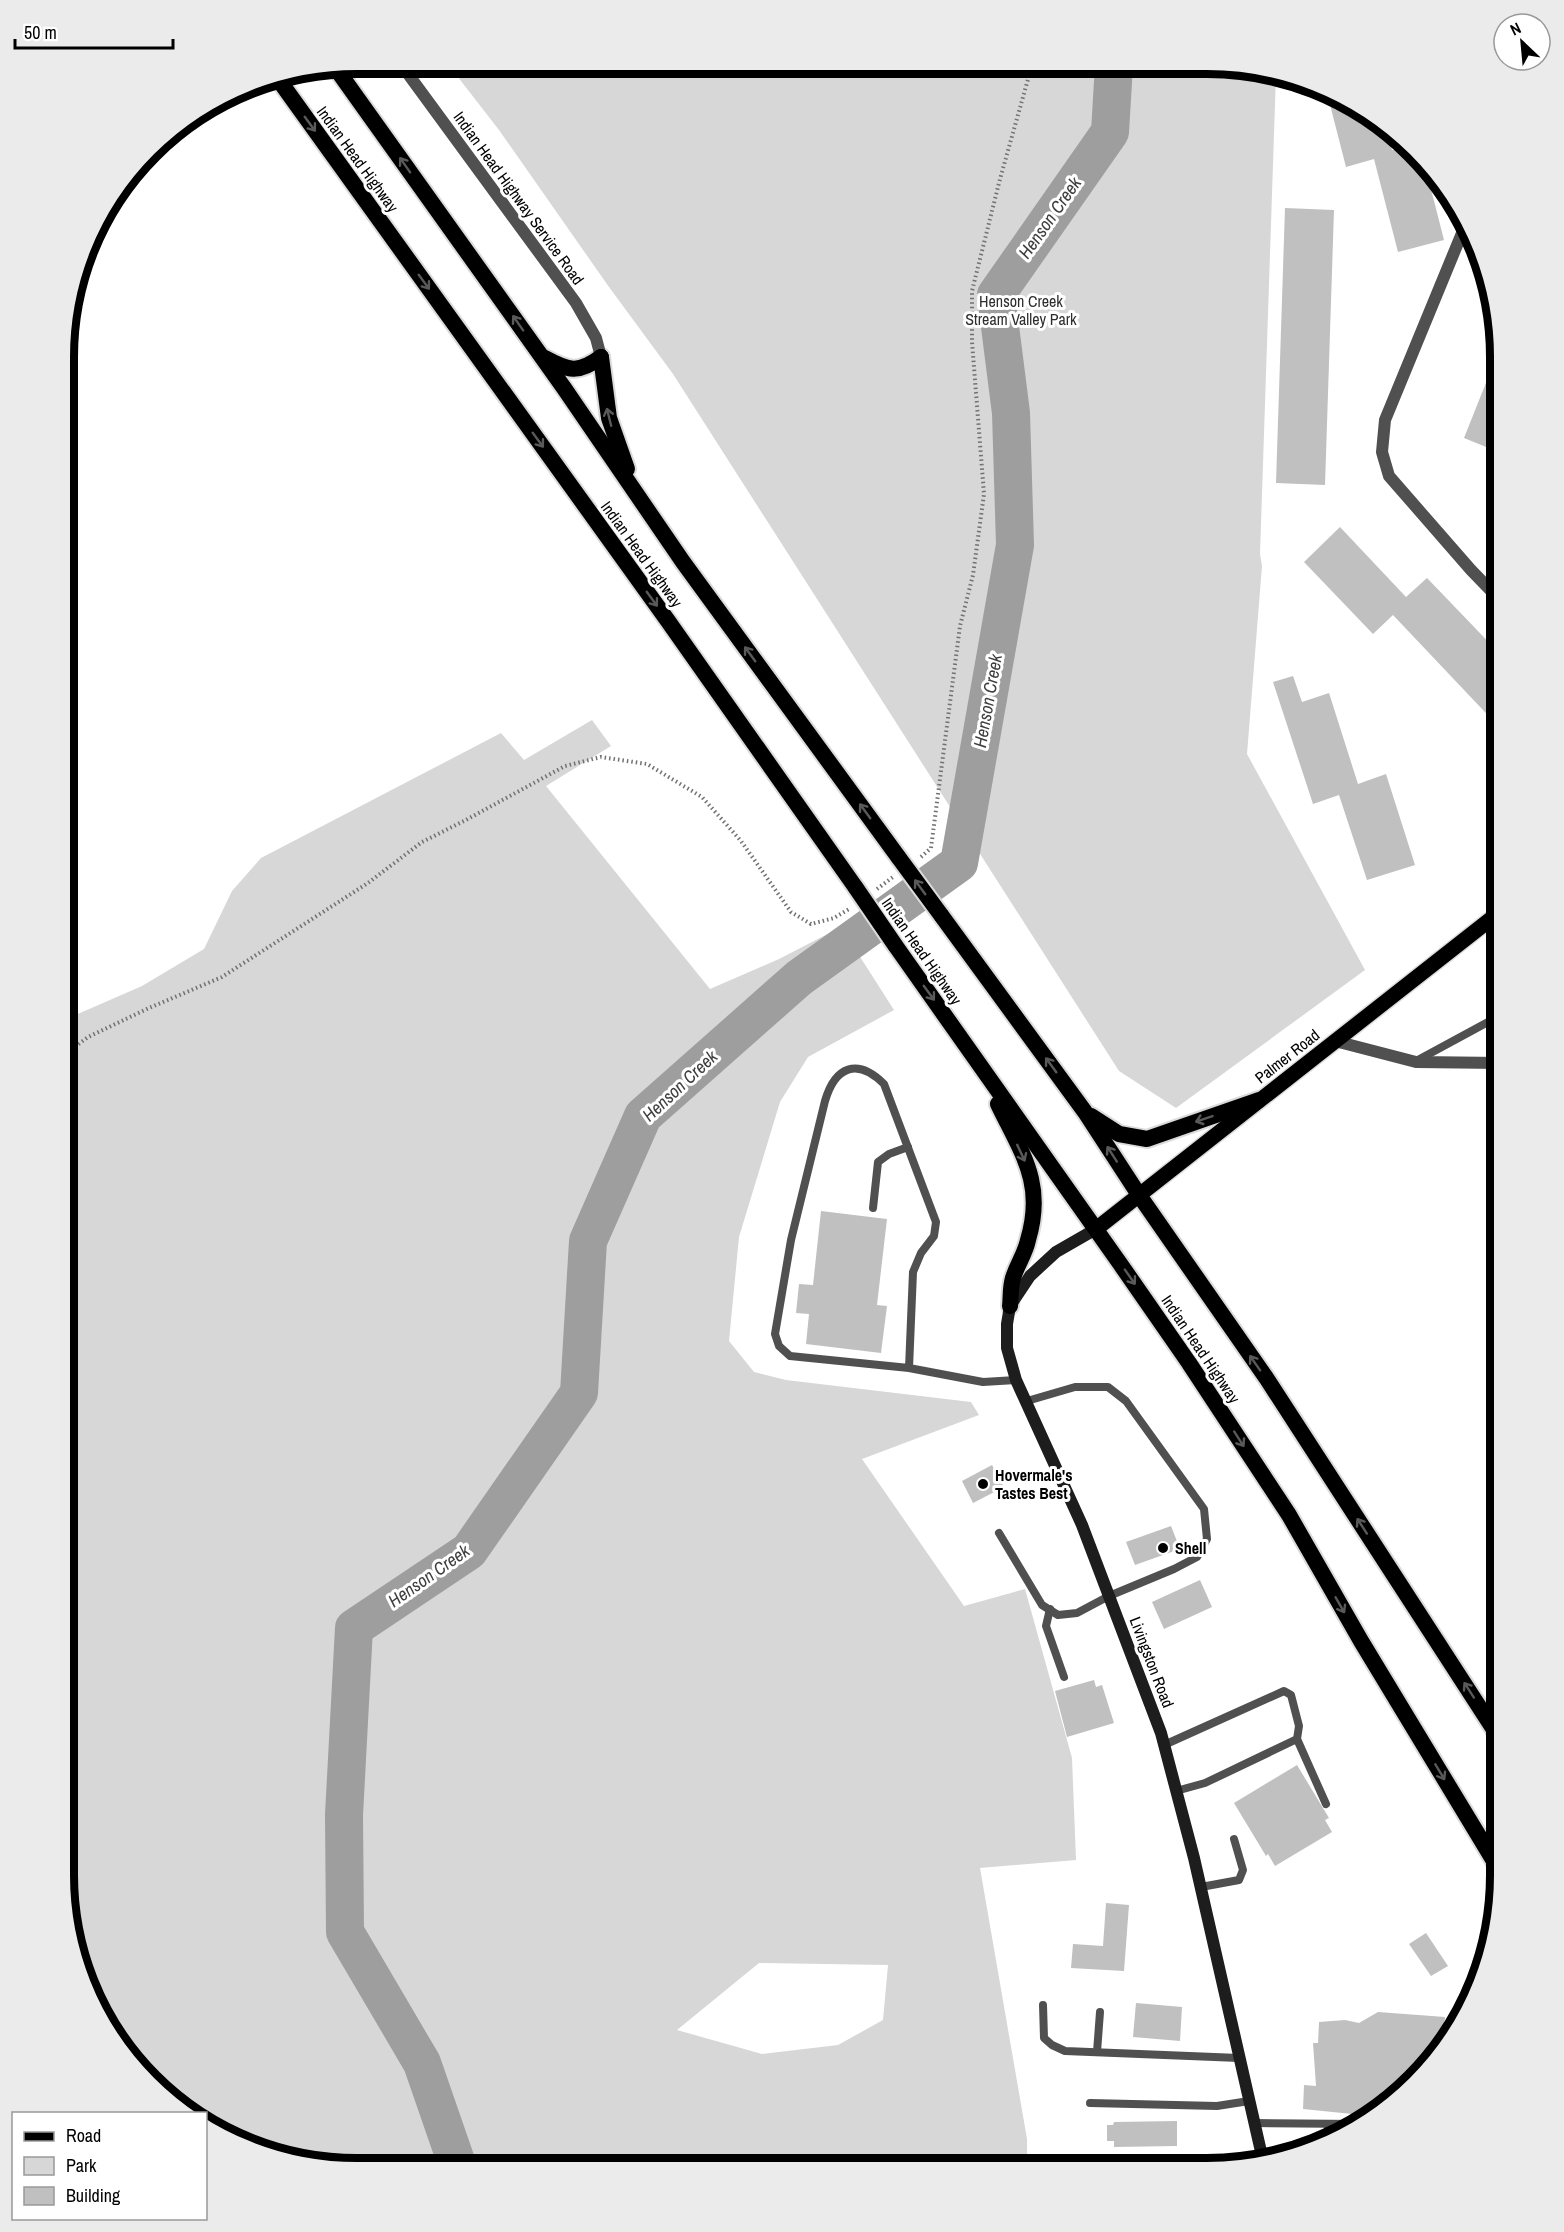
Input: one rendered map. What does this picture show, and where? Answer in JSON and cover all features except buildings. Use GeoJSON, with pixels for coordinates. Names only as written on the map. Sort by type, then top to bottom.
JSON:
{"type":"FeatureCollection","features":[{"type":"Feature","properties":{"kind":"highway","name":"Indian Head Highway"},"geometry":{"type":"LineString","coordinates":[[340,74],[541,356],[690,571],[1086,1112],[1139,1195],[1267,1379],[1490,1724]]}},
{"type":"Feature","properties":{"kind":"highway","name":"Indian Head Highway"},"geometry":{"type":"LineString","coordinates":[[282,84],[668,621],[1189,1363],[1289,1515],[1361,1641],[1490,1854]]}},
{"type":"Feature","properties":{"kind":"highway"},"geometry":{"type":"LineString","coordinates":[[541,356],[574,370],[589,366],[601,357],[609,418],[636,492]]}},
{"type":"Feature","properties":{"kind":"highway"},"geometry":{"type":"LineString","coordinates":[[979,1062],[1029,1169],[1035,1192],[1033,1223],[1024,1256],[1012,1280],[1010,1306]]}},
{"type":"Feature","properties":{"kind":"highway"},"geometry":{"type":"LineString","coordinates":[[1086,1112],[1119,1134],[1147,1138],[1259,1101]]}},
{"type":"Feature","properties":{"kind":"main road","name":"Palmer Road"},"geometry":{"type":"LineString","coordinates":[[1096,1229],[1490,920]]}},
{"type":"Feature","properties":{"kind":"main road","name":"Livingston Road"},"geometry":{"type":"LineString","coordinates":[[1096,1229],[1056,1252],[1030,1276],[1010,1306],[1006,1324],[1006,1348],[1016,1380],[1082,1525],[1164,1745],[1201,1887],[1261,2153]]}},
{"type":"Feature","properties":{"kind":"street","name":"Indian Head Highway Service Road"},"geometry":{"type":"LineString","coordinates":[[408,74],[576,303],[597,338],[601,357]]}},
{"type":"Feature","properties":{"kind":"street"},"geometry":{"type":"LineString","coordinates":[[1462,234],[1385,420],[1383,452],[1389,476],[1490,590]]}},
{"type":"Feature","properties":{"kind":"street"},"geometry":{"type":"LineString","coordinates":[[1335,1041],[1416,1062],[1490,1063]]}},
{"type":"Feature","properties":{"kind":"lane"},"geometry":{"type":"LineString","coordinates":[[1416,1062],[1490,1021]]}},
{"type":"Feature","properties":{"kind":"lane"},"geometry":{"type":"LineString","coordinates":[[909,1368],[913,1272],[921,1253],[934,1236],[936,1222],[884,1084],[873,1072],[858,1068],[840,1073],[830,1084],[791,1240],[775,1334],[779,1346],[790,1356],[909,1368],[983,1382],[1016,1380]]}},
{"type":"Feature","properties":{"kind":"lane"},"geometry":{"type":"LineString","coordinates":[[873,1208],[878,1162],[889,1154],[908,1146]]}},
{"type":"Feature","properties":{"kind":"lane"},"geometry":{"type":"LineString","coordinates":[[999,1533],[1042,1605],[1058,1615],[1077,1613],[1109,1596],[1174,1569],[1197,1557],[1206,1539],[1204,1509],[1126,1401],[1108,1387],[1075,1387],[1027,1401]]}},
{"type":"Feature","properties":{"kind":"lane"},"geometry":{"type":"LineString","coordinates":[[1050,1610],[1046,1626],[1064,1677]]}},
{"type":"Feature","properties":{"kind":"lane"},"geometry":{"type":"LineString","coordinates":[[1164,1745],[1284,1691],[1291,1695],[1299,1726],[1297,1739],[1326,1804]]}},
{"type":"Feature","properties":{"kind":"lane"},"geometry":{"type":"LineString","coordinates":[[1176,1791],[1205,1783],[1297,1739]]}},
{"type":"Feature","properties":{"kind":"lane"},"geometry":{"type":"LineString","coordinates":[[1201,1887],[1239,1880],[1243,1870],[1234,1839]]}},
{"type":"Feature","properties":{"kind":"lane"},"geometry":{"type":"LineString","coordinates":[[1043,2005],[1044,2038],[1065,2051],[1239,2058]]}},
{"type":"Feature","properties":{"kind":"lane"},"geometry":{"type":"LineString","coordinates":[[1097,2052],[1100,2012]]}},
{"type":"Feature","properties":{"kind":"lane"},"geometry":{"type":"LineString","coordinates":[[1090,2103],[1217,2106],[1249,2101]]}},
{"type":"Feature","properties":{"kind":"lane"},"geometry":{"type":"LineString","coordinates":[[1254,2123],[1343,2124]]}},
{"type":"Feature","properties":{"kind":"lane"},"geometry":{"type":"LineString","coordinates":[[1327,2124],[1329,2130]]}},
{"type":"Feature","properties":{"kind":"green space","name":"Henson Creek Stream Valley Park"},"geometry":{"type":"Polygon","coordinates":[[[456,74],[1226,74],[1276,82],[1260,554],[1262,566],[1247,754],[1365,970],[1176,1108],[1119,1071],[673,374],[499,130],[456,74]]]}},
{"type":"Feature","properties":{"kind":"green space"},"geometry":{"type":"Polygon","coordinates":[[[592,720],[611,746],[546,786],[710,989],[779,959],[841,927],[894,1010],[808,1057],[780,1102],[739,1237],[729,1341],[754,1372],[786,1380],[971,1402],[979,1415],[862,1459],[964,1606],[1025,1589],[1072,1758],[1076,1860],[980,1868],[1027,2139],[1027,2158],[338,2158],[302,2153],[248,2137],[215,2121],[207,2116],[207,2112],[201,2112],[184,2100],[132,2048],[111,2017],[95,1984],[83,1948],[74,1894],[74,1016],[142,986],[204,949],[232,891],[261,858],[501,733],[524,760],[592,720]],[[759,1963],[677,2030],[762,2054],[838,2045],[883,2020],[888,1965],[759,1963]]]}},
{"type":"Feature","properties":{"kind":"waterway","name":"Henson Creek"},"geometry":{"type":"LineString","coordinates":[[455,2158],[422,2063],[345,1932],[344,1815],[354,1628],[469,1551],[579,1393],[588,1241],[643,1116],[799,978],[959,863],[1015,545],[1011,413],[996,295],[1110,132],[1113,74]]}},
{"type":"Feature","properties":{"kind":"place","name":"Hovermale's Tastes Best"},"geometry":{"type":"Point","coordinates":[983,1484]}},
{"type":"Feature","properties":{"kind":"place","name":"Shell"},"geometry":{"type":"Point","coordinates":[1163,1548]}}]}
